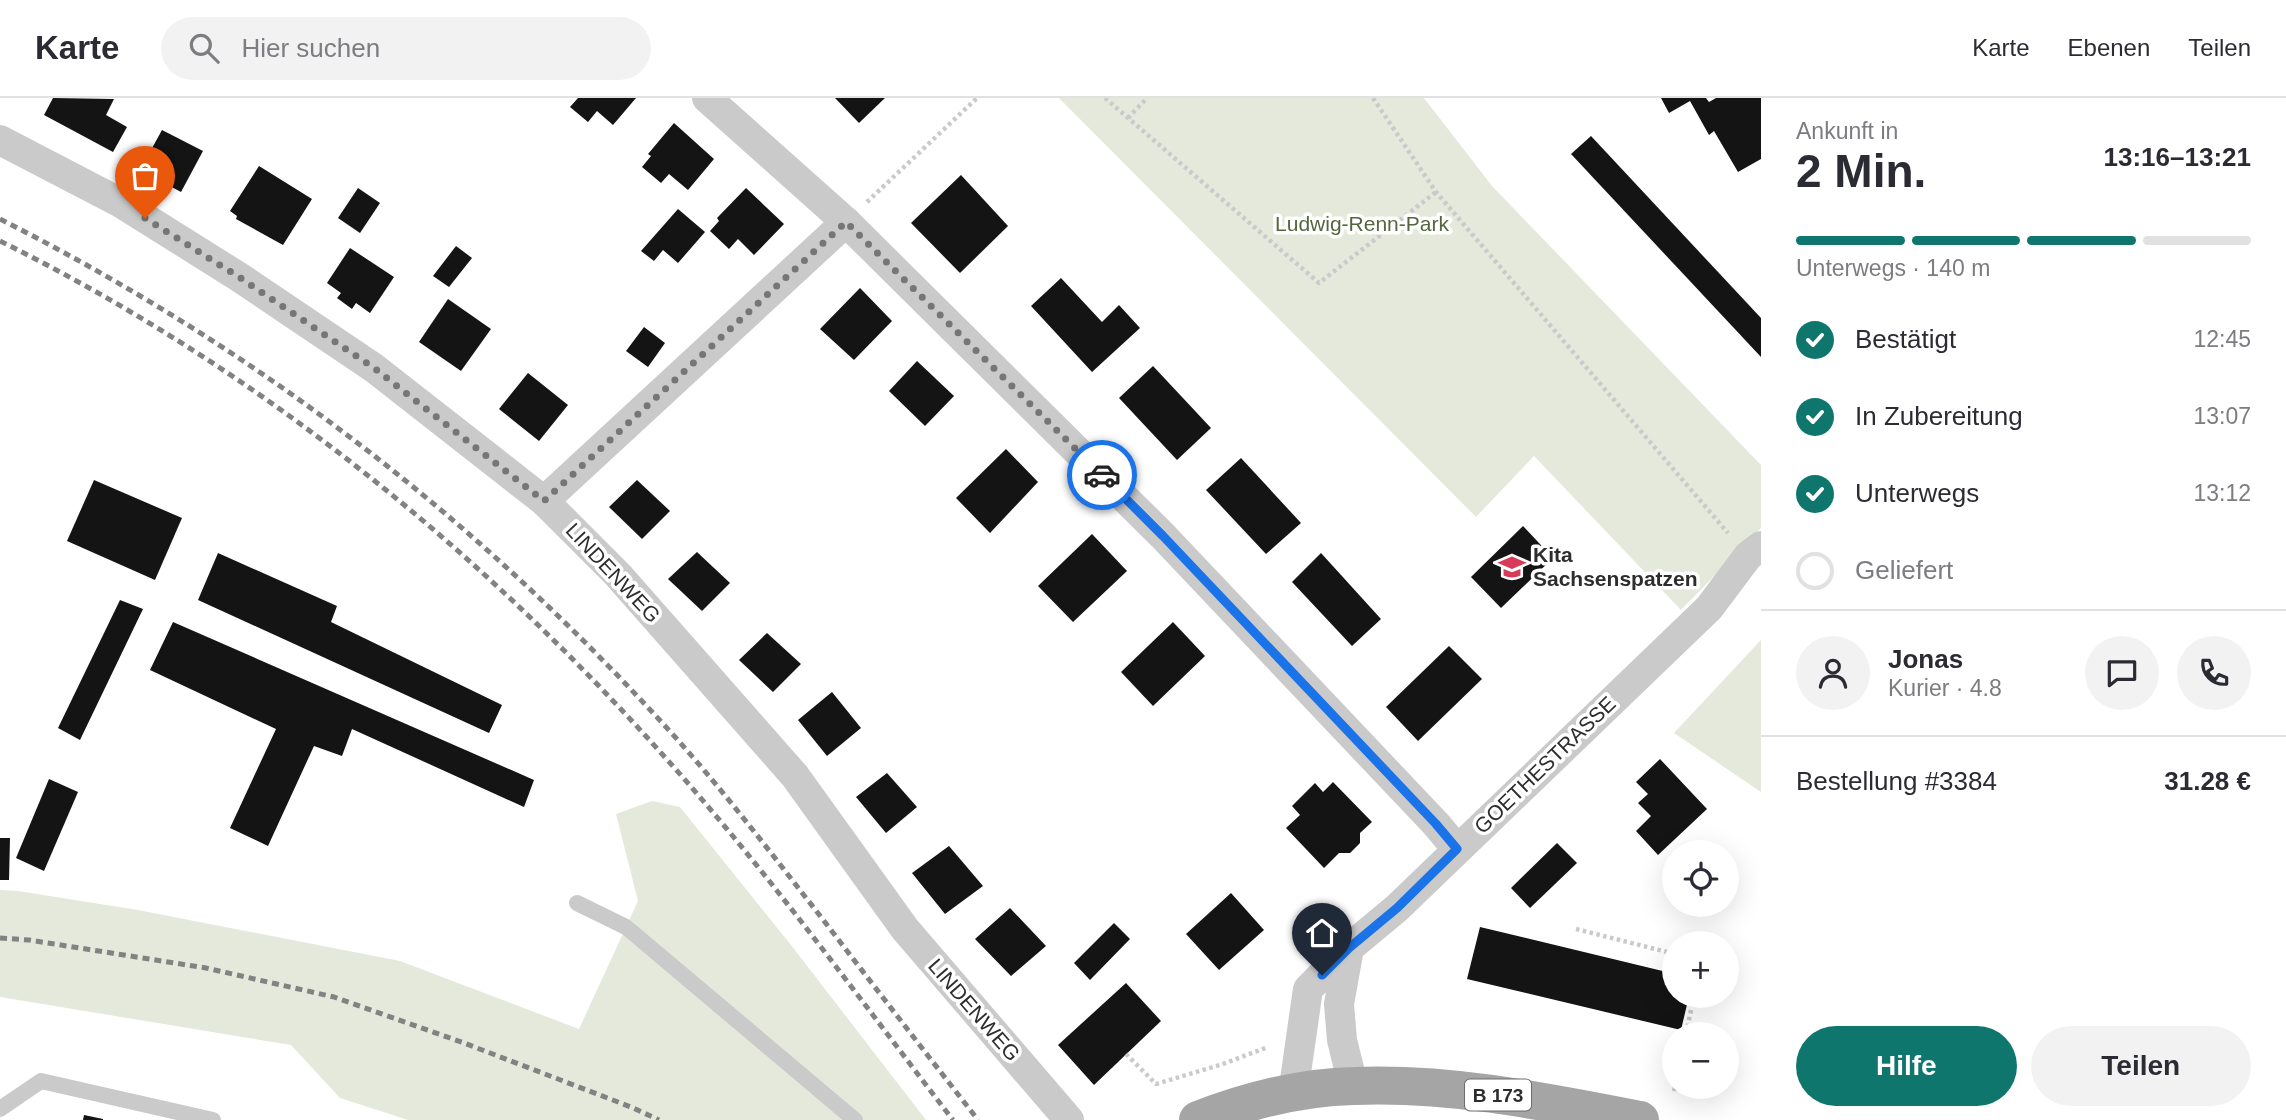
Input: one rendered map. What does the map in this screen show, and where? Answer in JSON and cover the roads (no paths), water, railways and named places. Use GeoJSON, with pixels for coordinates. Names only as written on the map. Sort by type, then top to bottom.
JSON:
{"type":"FeatureCollection","features":[{"type":"Feature","properties":{"kind":"main road","name":"B 173"},"geometry":{"type":"LineString","coordinates":[[1198,1120],[1236,1105],[1353,1086],[1424,1088],[1528,1099],[1640,1120]]}},
{"type":"Feature","properties":{"kind":"street"},"geometry":{"type":"LineString","coordinates":[[707,98],[846,222],[1163,536],[1457,849]]}},
{"type":"Feature","properties":{"kind":"street","name":"LINDENWEG"},"geometry":{"type":"LineString","coordinates":[[0,141],[121,203],[239,277],[374,368],[544,501],[618,575],[795,776],[905,929],[1069,1120]]}},
{"type":"Feature","properties":{"kind":"street"},"geometry":{"type":"LineString","coordinates":[[544,501],[846,222]]}},
{"type":"Feature","properties":{"kind":"street","name":"GOETHESTRASSE"},"geometry":{"type":"LineString","coordinates":[[1293,1094],[1308,989],[1349,948],[1397,908],[1757,559]]}},
{"type":"Feature","properties":{"kind":"street"},"geometry":{"type":"LineString","coordinates":[[1349,948],[1339,1004],[1342,1040],[1353,1086]]}},
{"type":"Feature","properties":{"kind":"lane"},"geometry":{"type":"LineString","coordinates":[[577,903],[626,927],[855,1120]]}},
{"type":"Feature","properties":{"kind":"lane"},"geometry":{"type":"LineString","coordinates":[[0,1109],[41,1081],[213,1120]]}},
{"type":"Feature","properties":{"kind":"railway"},"geometry":{"type":"LineString","coordinates":[[0,219],[96,270],[188,325],[277,384],[445,513],[524,584],[601,659],[714,782],[978,1120]]}},
{"type":"Feature","properties":{"kind":"railway"},"geometry":{"type":"LineString","coordinates":[[0,241],[93,290],[184,344],[271,403],[437,532],[515,603],[590,677],[662,754],[738,842],[953,1120]]}},
{"type":"Feature","properties":{"kind":"railway"},"geometry":{"type":"LineString","coordinates":[[0,938],[29,940],[206,968],[334,997],[464,1043],[659,1120]]}},
{"type":"Feature","properties":{"kind":"place","name":"Kita Sachsenspatzen"},"geometry":{"type":"Point","coordinates":[1512,567]}},
{"type":"Feature","properties":{"kind":"park label","name":"Ludwig-Renn-Park"},"geometry":{"type":"Point","coordinates":[1362,224]}}]}
